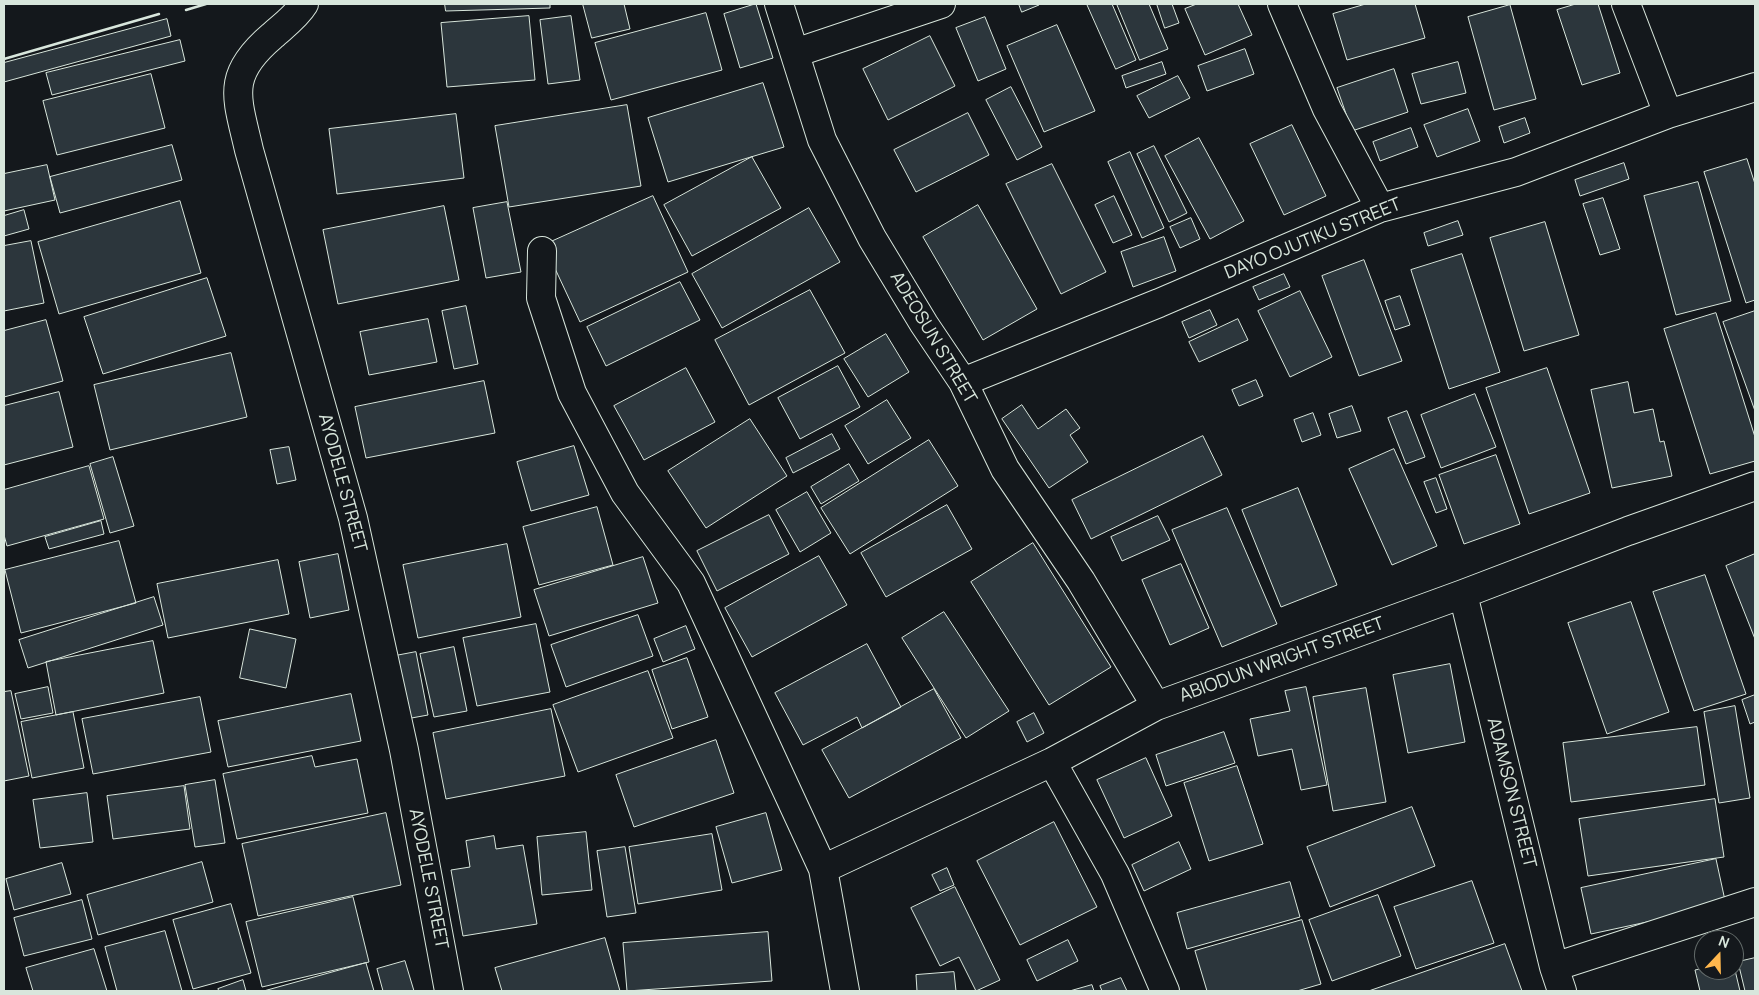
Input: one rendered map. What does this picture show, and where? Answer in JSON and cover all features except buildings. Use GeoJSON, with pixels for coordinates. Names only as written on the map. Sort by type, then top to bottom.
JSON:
{"type":"FeatureCollection","features":[{"type":"Feature","properties":{"kind":"street","name":"AYODELE STREET"},"geometry":{"type":"LineString","coordinates":[[304,4],[299,12],[259,47],[243,68],[239,80],[237,99],[249,150],[353,518],[404,750],[448,991]]}},
{"type":"Feature","properties":{"kind":"street","name":"ADEOSUN STREET"},"geometry":{"type":"LineString","coordinates":[[779,4],[822,140],[872,238],[924,324],[963,382],[1005,469],[1081,582],[1156,706]]}},
{"type":"Feature","properties":{"kind":"street"},"geometry":{"type":"LineString","coordinates":[[795,53],[941,4]]}},
{"type":"Feature","properties":{"kind":"street"},"geometry":{"type":"LineString","coordinates":[[1282,4],[1327,109],[1380,208]]}},
{"type":"Feature","properties":{"kind":"street"},"geometry":{"type":"LineString","coordinates":[[1626,4],[1668,114]]}},
{"type":"Feature","properties":{"kind":"street","name":"DAYO OJUTIKU STREET"},"geometry":{"type":"LineString","coordinates":[[963,382],[1159,303],[1380,208],[1516,172],[1668,114],[1755,87]]}},
{"type":"Feature","properties":{"kind":"street"},"geometry":{"type":"LineString","coordinates":[[542,251],[541,298],[572,394],[624,493],[691,583],[824,869],[845,991]]}},
{"type":"Feature","properties":{"kind":"street","name":"ABIODUN WRIGHT STREET"},"geometry":{"type":"LineString","coordinates":[[824,869],[1052,762],[1156,706],[1463,594],[1628,531],[1755,486]]}},
{"type":"Feature","properties":{"kind":"street","name":"ADAMSON STREET"},"geometry":{"type":"LineString","coordinates":[[1463,594],[1558,979]]}},
{"type":"Feature","properties":{"kind":"street"},"geometry":{"type":"LineString","coordinates":[[1052,762],[1115,874],[1164,991]]}},
{"type":"Feature","properties":{"kind":"street"},"geometry":{"type":"LineString","coordinates":[[1558,979],[1635,940],[1755,902]]}},
{"type":"Feature","properties":{"kind":"wall"},"geometry":{"type":"LineString","coordinates":[[186,10],[206,4]]}},
{"type":"Feature","properties":{"kind":"wall"},"geometry":{"type":"LineString","coordinates":[[4,59],[159,14]]}}]}
